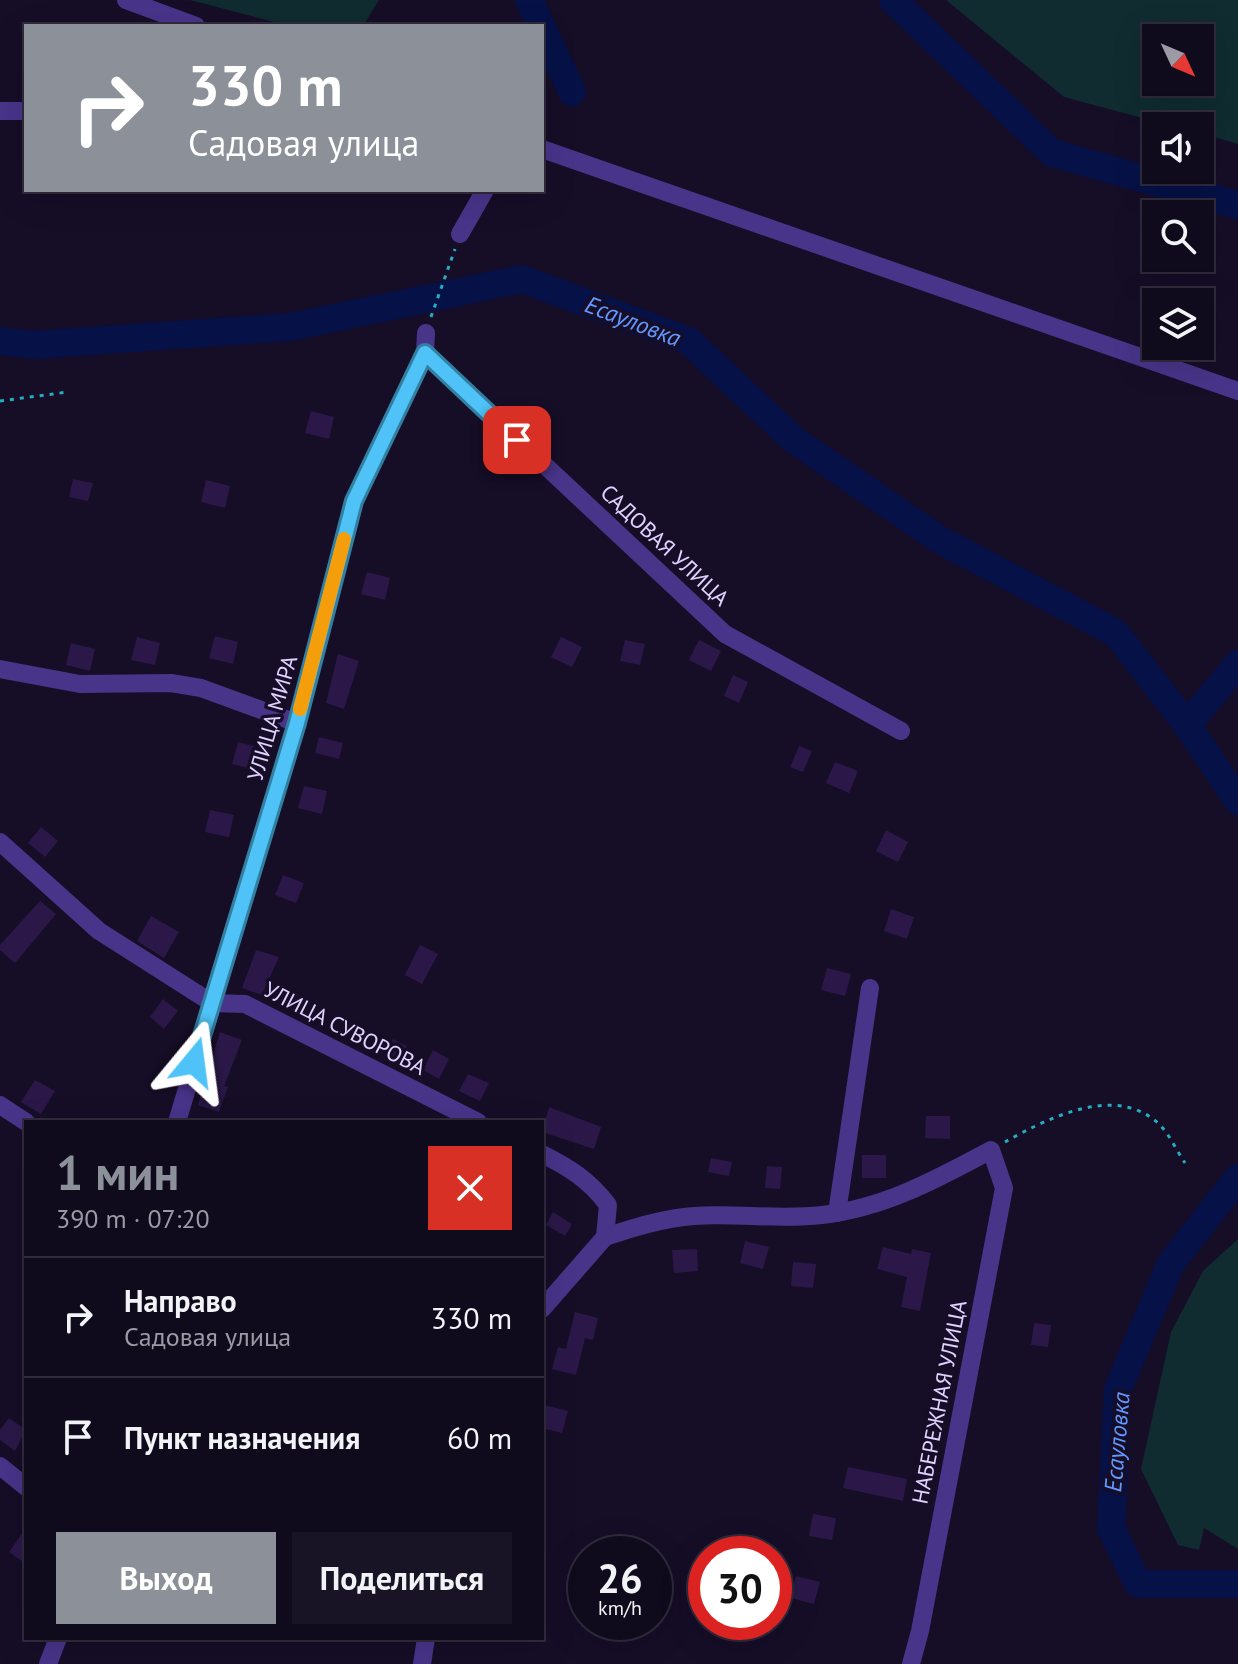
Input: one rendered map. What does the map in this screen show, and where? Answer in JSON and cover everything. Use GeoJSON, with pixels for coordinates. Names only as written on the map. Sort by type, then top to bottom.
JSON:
{"type":"FeatureCollection","features":[{"type":"Feature","properties":{"kind":"street"},"geometry":{"type":"LineString","coordinates":[[126,0],[191,24]]}},
{"type":"Feature","properties":{"kind":"street"},"geometry":{"type":"LineString","coordinates":[[0,111],[24,111]]}},
{"type":"Feature","properties":{"kind":"street"},"geometry":{"type":"LineString","coordinates":[[544,150],[1238,391]]}},
{"type":"Feature","properties":{"kind":"street"},"geometry":{"type":"LineString","coordinates":[[460,234],[484,192]]}},
{"type":"Feature","properties":{"kind":"street","name":"УЛИЦА МИРА"},"geometry":{"type":"LineString","coordinates":[[178,1120],[297,723],[354,501],[425,353],[426,333]]}},
{"type":"Feature","properties":{"kind":"street","name":"САДОВАЯ УЛИЦА"},"geometry":{"type":"LineString","coordinates":[[425,353],[725,634],[901,731]]}},
{"type":"Feature","properties":{"kind":"street"},"geometry":{"type":"LineString","coordinates":[[0,669],[80,684],[171,683],[201,688],[297,723]]}},
{"type":"Feature","properties":{"kind":"street","name":"УЛИЦА СУВОРОВА"},"geometry":{"type":"LineString","coordinates":[[0,842],[99,931],[212,1003],[245,1004],[474,1120]]}},
{"type":"Feature","properties":{"kind":"street"},"geometry":{"type":"LineString","coordinates":[[837,1213],[870,988]]}},
{"type":"Feature","properties":{"kind":"street"},"geometry":{"type":"LineString","coordinates":[[0,1105],[24,1121]]}},
{"type":"Feature","properties":{"kind":"street"},"geometry":{"type":"LineString","coordinates":[[544,1307],[605,1237],[693,1216],[810,1216],[859,1209],[913,1191],[991,1150]]}},
{"type":"Feature","properties":{"kind":"street","name":"НАБЕРЕЖНАЯ УЛИЦА"},"geometry":{"type":"LineString","coordinates":[[911,1664],[920,1631],[1004,1188],[991,1150]]}},
{"type":"Feature","properties":{"kind":"street"},"geometry":{"type":"LineString","coordinates":[[544,1155],[579,1173],[594,1186],[608,1205],[605,1237]]}},
{"type":"Feature","properties":{"kind":"street"},"geometry":{"type":"LineString","coordinates":[[0,1466],[24,1485]]}},
{"type":"Feature","properties":{"kind":"street"},"geometry":{"type":"LineString","coordinates":[[48,1664],[57,1640]]}},
{"type":"Feature","properties":{"kind":"street"},"geometry":{"type":"LineString","coordinates":[[422,1664],[426,1640]]}},
{"type":"Feature","properties":{"kind":"path"},"geometry":{"type":"LineString","coordinates":[[426,333],[460,234]]}},
{"type":"Feature","properties":{"kind":"path"},"geometry":{"type":"LineString","coordinates":[[0,401],[68,392]]}},
{"type":"Feature","properties":{"kind":"path"},"geometry":{"type":"LineString","coordinates":[[991,1150],[1041,1122],[1090,1107],[1118,1106],[1137,1110],[1160,1126],[1185,1163]]}},
{"type":"Feature","properties":{"kind":"green space"},"geometry":{"type":"Polygon","coordinates":[[[190,0],[379,0],[364,24],[281,24],[190,0]]]}},
{"type":"Feature","properties":{"kind":"green space"},"geometry":{"type":"Polygon","coordinates":[[[946,0],[1238,0],[1238,144],[1214,137],[1214,112],[1142,112],[1142,118],[1064,97],[946,0]]]}},
{"type":"Feature","properties":{"kind":"green space"},"geometry":{"type":"Polygon","coordinates":[[[1238,1239],[1238,1549],[1204,1528],[1199,1550],[1178,1545],[1141,1469],[1171,1332],[1203,1271],[1238,1239]]]}},
{"type":"Feature","properties":{"kind":"building"},"geometry":{"type":"Polygon","coordinates":[[[311,411],[334,417],[329,439],[305,433],[311,411]]]}},
{"type":"Feature","properties":{"kind":"building"},"geometry":{"type":"Polygon","coordinates":[[[73,479],[93,483],[88,501],[69,497],[73,479]]]}},
{"type":"Feature","properties":{"kind":"building"},"geometry":{"type":"Polygon","coordinates":[[[206,480],[230,486],[225,508],[201,502],[206,480]]]}},
{"type":"Feature","properties":{"kind":"building"},"geometry":{"type":"Polygon","coordinates":[[[367,572],[390,578],[385,600],[361,594],[367,572]]]}},
{"type":"Feature","properties":{"kind":"building"},"geometry":{"type":"Polygon","coordinates":[[[215,636],[238,642],[233,664],[209,658],[215,636]]]}},
{"type":"Feature","properties":{"kind":"building"},"geometry":{"type":"Polygon","coordinates":[[[137,637],[160,643],[155,665],[131,660],[137,637]]]}},
{"type":"Feature","properties":{"kind":"building"},"geometry":{"type":"Polygon","coordinates":[[[561,637],[582,647],[572,667],[551,657],[561,637]]]}},
{"type":"Feature","properties":{"kind":"building"},"geometry":{"type":"Polygon","coordinates":[[[625,640],[645,644],[640,665],[620,661],[625,640]]]}},
{"type":"Feature","properties":{"kind":"building"},"geometry":{"type":"Polygon","coordinates":[[[699,640],[721,651],[711,671],[689,660],[699,640]]]}},
{"type":"Feature","properties":{"kind":"building"},"geometry":{"type":"Polygon","coordinates":[[[71,643],[95,649],[90,671],[66,665],[71,643]]]}},
{"type":"Feature","properties":{"kind":"building"},"geometry":{"type":"Polygon","coordinates":[[[338,654],[359,661],[344,709],[326,703],[338,654]]]}},
{"type":"Feature","properties":{"kind":"building"},"geometry":{"type":"Polygon","coordinates":[[[733,675],[748,682],[739,703],[724,696],[733,675]]]}},
{"type":"Feature","properties":{"kind":"building"},"geometry":{"type":"Polygon","coordinates":[[[319,737],[343,743],[339,759],[315,753],[319,737]]]}},
{"type":"Feature","properties":{"kind":"building"},"geometry":{"type":"Polygon","coordinates":[[[238,742],[261,748],[256,770],[232,764],[238,742]]]}},
{"type":"Feature","properties":{"kind":"building"},"geometry":{"type":"Polygon","coordinates":[[[799,746],[812,751],[803,772],[790,767],[799,746]]]}},
{"type":"Feature","properties":{"kind":"building"},"geometry":{"type":"Polygon","coordinates":[[[835,762],[858,771],[849,793],[826,783],[835,762]]]}},
{"type":"Feature","properties":{"kind":"building"},"geometry":{"type":"Polygon","coordinates":[[[304,786],[327,791],[322,814],[298,808],[304,786]]]}},
{"type":"Feature","properties":{"kind":"building"},"geometry":{"type":"Polygon","coordinates":[[[210,810],[234,815],[229,837],[205,832],[210,810]]]}},
{"type":"Feature","properties":{"kind":"building"},"geometry":{"type":"Polygon","coordinates":[[[41,827],[58,841],[45,857],[28,843],[41,827]]]}},
{"type":"Feature","properties":{"kind":"building"},"geometry":{"type":"Polygon","coordinates":[[[886,830],[908,842],[898,862],[876,851],[886,830]]]}},
{"type":"Feature","properties":{"kind":"building"},"geometry":{"type":"Polygon","coordinates":[[[283,875],[304,883],[296,903],[275,895],[283,875]]]}},
{"type":"Feature","properties":{"kind":"building"},"geometry":{"type":"Polygon","coordinates":[[[40,901],[56,914],[15,963],[0,950],[0,945],[40,901]]]}},
{"type":"Feature","properties":{"kind":"building"},"geometry":{"type":"Polygon","coordinates":[[[891,909],[914,917],[907,939],[884,931],[891,909]]]}},
{"type":"Feature","properties":{"kind":"building"},"geometry":{"type":"Polygon","coordinates":[[[151,916],[179,932],[164,958],[137,941],[151,916]]]}},
{"type":"Feature","properties":{"kind":"building"},"geometry":{"type":"Polygon","coordinates":[[[420,945],[438,954],[422,984],[405,975],[420,945]]]}},
{"type":"Feature","properties":{"kind":"building"},"geometry":{"type":"Polygon","coordinates":[[[256,950],[279,957],[262,995],[242,988],[256,950]]]}},
{"type":"Feature","properties":{"kind":"building"},"geometry":{"type":"Polygon","coordinates":[[[827,968],[851,974],[845,996],[821,990],[827,968]]]}},
{"type":"Feature","properties":{"kind":"building"},"geometry":{"type":"Polygon","coordinates":[[[163,999],[178,1011],[164,1029],[150,1017],[163,999]]]}},
{"type":"Feature","properties":{"kind":"building"},"geometry":{"type":"Polygon","coordinates":[[[220,1032],[242,1040],[224,1086],[228,1087],[219,1112],[198,1105],[220,1032]]]}},
{"type":"Feature","properties":{"kind":"building"},"geometry":{"type":"Polygon","coordinates":[[[393,1039],[407,1046],[399,1062],[385,1055],[393,1039]]]}},
{"type":"Feature","properties":{"kind":"building"},"geometry":{"type":"Polygon","coordinates":[[[433,1050],[449,1059],[439,1079],[423,1070],[433,1050]]]}},
{"type":"Feature","properties":{"kind":"building"},"geometry":{"type":"Polygon","coordinates":[[[468,1074],[489,1083],[480,1101],[459,1091],[468,1074]]]}},
{"type":"Feature","properties":{"kind":"building"},"geometry":{"type":"Polygon","coordinates":[[[35,1080],[55,1091],[41,1114],[21,1102],[35,1080]]]}},
{"type":"Feature","properties":{"kind":"building"},"geometry":{"type":"Polygon","coordinates":[[[549,1107],[601,1127],[594,1149],[544,1133],[549,1107]]]}},
{"type":"Feature","properties":{"kind":"building"},"geometry":{"type":"Polygon","coordinates":[[[926,1116],[950,1116],[950,1139],[925,1138],[926,1116]]]}},
{"type":"Feature","properties":{"kind":"building"},"geometry":{"type":"Polygon","coordinates":[[[862,1155],[886,1155],[886,1178],[862,1178],[862,1155]]]}},
{"type":"Feature","properties":{"kind":"building"},"geometry":{"type":"Polygon","coordinates":[[[711,1158],[732,1162],[729,1176],[708,1172],[711,1158]]]}},
{"type":"Feature","properties":{"kind":"building"},"geometry":{"type":"Polygon","coordinates":[[[767,1166],[782,1167],[780,1189],[765,1188],[767,1166]]]}},
{"type":"Feature","properties":{"kind":"building"},"geometry":{"type":"Polygon","coordinates":[[[553,1212],[572,1224],[565,1236],[546,1225],[553,1212]]]}},
{"type":"Feature","properties":{"kind":"building"},"geometry":{"type":"Polygon","coordinates":[[[745,1241],[769,1247],[763,1269],[740,1263],[745,1241]]]}},
{"type":"Feature","properties":{"kind":"building"},"geometry":{"type":"Polygon","coordinates":[[[883,1247],[911,1254],[912,1249],[931,1253],[920,1311],[901,1307],[907,1277],[877,1269],[883,1247]]]}},
{"type":"Feature","properties":{"kind":"building"},"geometry":{"type":"Polygon","coordinates":[[[697,1249],[698,1271],[674,1273],[672,1250],[697,1249]]]}},
{"type":"Feature","properties":{"kind":"building"},"geometry":{"type":"Polygon","coordinates":[[[793,1262],[816,1264],[813,1288],[791,1286],[793,1262]]]}},
{"type":"Feature","properties":{"kind":"building"},"geometry":{"type":"Polygon","coordinates":[[[575,1312],[598,1318],[593,1340],[585,1338],[576,1375],[552,1369],[558,1347],[566,1349],[575,1312]]]}},
{"type":"Feature","properties":{"kind":"building"},"geometry":{"type":"Polygon","coordinates":[[[1034,1323],[1051,1325],[1048,1347],[1031,1345],[1034,1323]]]}},
{"type":"Feature","properties":{"kind":"building"},"geometry":{"type":"Polygon","coordinates":[[[544,1405],[568,1411],[562,1433],[544,1428],[544,1405]]]}},
{"type":"Feature","properties":{"kind":"building"},"geometry":{"type":"Polygon","coordinates":[[[9,1418],[24,1429],[15,1451],[0,1440],[0,1430],[9,1418]]]}},
{"type":"Feature","properties":{"kind":"building"},"geometry":{"type":"Polygon","coordinates":[[[848,1467],[907,1479],[903,1501],[843,1488],[848,1467]]]}},
{"type":"Feature","properties":{"kind":"building"},"geometry":{"type":"Polygon","coordinates":[[[813,1514],[836,1518],[832,1540],[809,1536],[813,1514]]]}},
{"type":"Feature","properties":{"kind":"building"},"geometry":{"type":"Polygon","coordinates":[[[24,1531],[24,1563],[9,1552],[24,1531]]]}},
{"type":"Feature","properties":{"kind":"building"},"geometry":{"type":"Polygon","coordinates":[[[796,1576],[820,1582],[814,1604],[792,1598],[796,1576]]]}},
{"type":"Feature","properties":{"kind":"waterway","name":"Есауловка"},"geometry":{"type":"LineString","coordinates":[[529,0],[540,24]]}},
{"type":"Feature","properties":{"kind":"waterway","name":"Есауловка"},"geometry":{"type":"LineString","coordinates":[[893,0],[1052,153],[1238,205]]}},
{"type":"Feature","properties":{"kind":"waterway","name":"Есауловка"},"geometry":{"type":"LineString","coordinates":[[544,32],[572,92]]}},
{"type":"Feature","properties":{"kind":"waterway","name":"Есауловка"},"geometry":{"type":"LineString","coordinates":[[0,341],[34,345],[290,327],[522,279],[689,341],[793,439],[940,540],[1116,633],[1187,725],[1238,801]]}},
{"type":"Feature","properties":{"kind":"waterway","name":"Есауловка"},"geometry":{"type":"LineString","coordinates":[[1187,725],[1238,664]]}},
{"type":"Feature","properties":{"kind":"waterway","name":"Есауловка"},"geometry":{"type":"LineString","coordinates":[[1238,1178],[1171,1263],[1118,1389],[1111,1528],[1138,1584],[1238,1584]]}},
{"type":"Feature","properties":{"kind":"slow traffic"},"geometry":{"type":"LineString","coordinates":[[300,709],[344,539]]}},
{"type":"Feature","properties":{"kind":"route"},"geometry":{"type":"LineString","coordinates":[[194,1062],[297,723],[354,501],[425,353],[517,440]]}}]}
